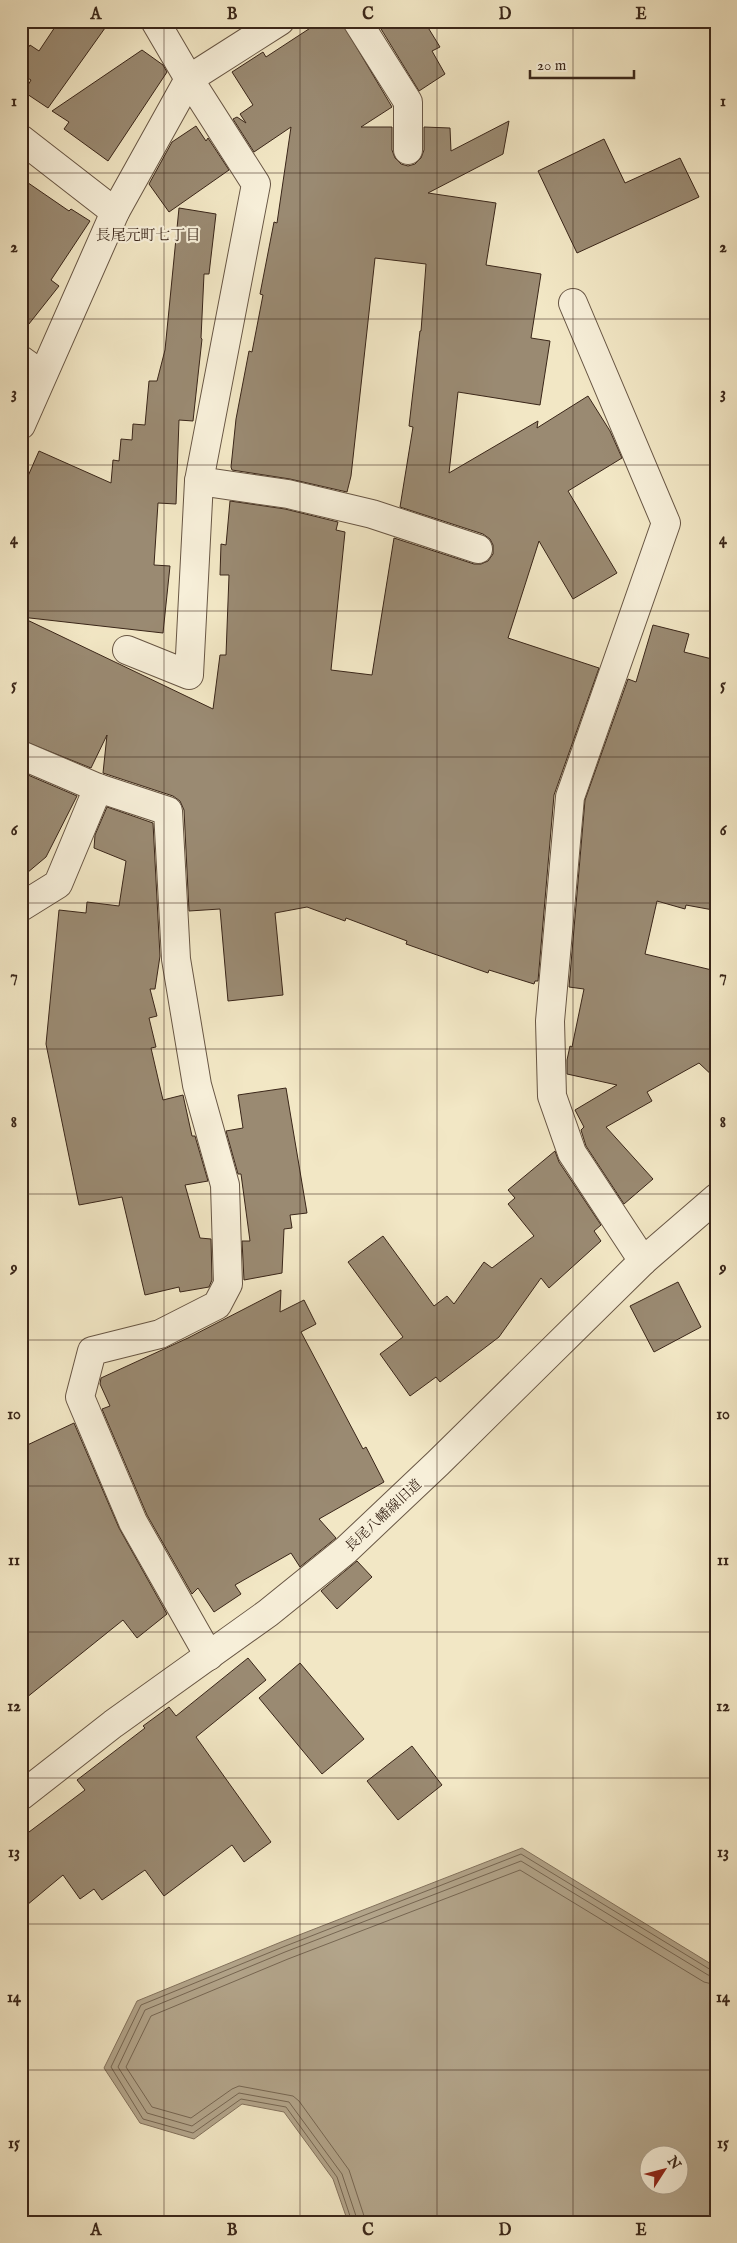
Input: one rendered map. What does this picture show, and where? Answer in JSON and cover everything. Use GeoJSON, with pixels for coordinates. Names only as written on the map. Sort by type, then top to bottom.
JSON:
{"type":"FeatureCollection","features":[{"type":"Feature","properties":{"kind":"street"},"geometry":{"type":"LineString","coordinates":[[127,650],[189,674],[199,481],[256,184],[189,79],[155,21]]}},
{"type":"Feature","properties":{"kind":"street"},"geometry":{"type":"LineString","coordinates":[[21,425],[32,367],[189,79],[280,21]]}},
{"type":"Feature","properties":{"kind":"street"},"geometry":{"type":"LineString","coordinates":[[358,21],[408,102],[408,150]]}},
{"type":"Feature","properties":{"kind":"street"},"geometry":{"type":"LineString","coordinates":[[21,139],[115,212]]}},
{"type":"Feature","properties":{"kind":"street"},"geometry":{"type":"LineString","coordinates":[[573,302],[666,523],[570,796],[550,1021],[552,1096],[572,1153],[643,1261]]}},
{"type":"Feature","properties":{"kind":"street"},"geometry":{"type":"LineString","coordinates":[[199,481],[288,494],[372,514],[478,549]]}},
{"type":"Feature","properties":{"kind":"street"},"geometry":{"type":"LineString","coordinates":[[21,755],[98,788],[168,811],[176,959],[197,1085],[225,1185],[228,1284],[217,1305],[160,1334],[92,1351],[80,1397],[133,1522],[209,1656]]}},
{"type":"Feature","properties":{"kind":"street"},"geometry":{"type":"LineString","coordinates":[[21,907],[58,884],[98,788]]}},
{"type":"Feature","properties":{"kind":"street","name":"長尾八幡線旧道"},"geometry":{"type":"LineString","coordinates":[[21,1796],[113,1724],[268,1613],[346,1550],[438,1463],[643,1261],[716,1198]]}},
{"type":"Feature","properties":{"kind":"water"},"geometry":{"type":"Polygon","coordinates":[[[522,1848],[716,1967],[716,2222],[348,2222],[333,2179],[284,2112],[242,2104],[194,2139],[140,2123],[104,2068],[137,2001],[281,1942],[522,1848]]]}},
{"type":"Feature","properties":{"kind":"building"},"geometry":{"type":"Polygon","coordinates":[[[59,21],[110,21],[48,108],[24,92],[31,80],[21,74],[21,60],[30,45],[39,51],[59,21]]]}},
{"type":"Feature","properties":{"kind":"building"},"geometry":{"type":"Polygon","coordinates":[[[321,21],[341,21],[392,107],[361,127],[392,127],[392,150],[395,158],[401,164],[408,166],[415,164],[421,158],[424,150],[424,127],[450,128],[451,151],[509,121],[503,154],[428,193],[496,203],[486,265],[541,274],[531,338],[550,341],[540,405],[458,392],[449,473],[538,421],[537,428],[588,396],[610,431],[622,458],[568,491],[617,573],[573,599],[539,541],[508,638],[599,668],[554,795],[538,981],[535,981],[534,984],[489,970],[488,973],[406,944],[407,941],[346,918],[345,921],[307,907],[275,913],[283,995],[228,1001],[220,909],[189,911],[184,810],[180,801],[173,796],[103,773],[107,735],[91,768],[21,740],[21,617],[213,709],[220,655],[226,655],[229,575],[220,575],[221,544],[226,545],[230,501],[285,509],[338,522],[336,530],[345,532],[331,670],[372,675],[394,538],[474,564],[488,561],[493,554],[493,545],[490,539],[483,534],[400,507],[413,427],[409,426],[421,331],[426,264],[375,258],[351,476],[347,492],[290,479],[232,470],[231,467],[236,419],[249,351],[252,352],[263,295],[260,294],[274,222],[277,223],[291,127],[254,152],[233,119],[237,117],[246,123],[240,114],[253,105],[232,72],[263,52],[266,57],[321,21]]]}},
{"type":"Feature","properties":{"kind":"building"},"geometry":{"type":"Polygon","coordinates":[[[383,21],[424,21],[440,47],[432,51],[445,74],[419,91],[378,24],[383,21]]]}},
{"type":"Feature","properties":{"kind":"building"},"geometry":{"type":"Polygon","coordinates":[[[142,50],[163,65],[167,72],[108,161],[64,129],[69,122],[52,111],[142,50]]]}},
{"type":"Feature","properties":{"kind":"building"},"geometry":{"type":"Polygon","coordinates":[[[196,126],[206,141],[208,138],[229,170],[169,212],[149,184],[172,142],[196,126]]]}},
{"type":"Feature","properties":{"kind":"building"},"geometry":{"type":"Polygon","coordinates":[[[604,139],[625,183],[680,158],[699,197],[577,253],[538,171],[604,139]]]}},
{"type":"Feature","properties":{"kind":"building"},"geometry":{"type":"Polygon","coordinates":[[[21,178],[69,211],[71,209],[90,221],[51,280],[59,286],[21,334],[21,178]]]}},
{"type":"Feature","properties":{"kind":"building"},"geometry":{"type":"Polygon","coordinates":[[[179,208],[216,214],[209,274],[204,274],[202,339],[193,421],[179,420],[176,504],[158,503],[154,565],[170,566],[163,633],[21,617],[21,492],[39,451],[111,483],[113,460],[119,461],[121,439],[132,440],[133,424],[145,425],[149,381],[157,381],[165,350],[179,208]]]}},
{"type":"Feature","properties":{"kind":"building"},"geometry":{"type":"Polygon","coordinates":[[[653,625],[689,634],[684,652],[716,660],[716,894],[713,910],[686,905],[685,909],[657,901],[645,954],[716,971],[716,1079],[699,1063],[647,1092],[652,1101],[606,1127],[653,1179],[624,1204],[586,1146],[581,1130],[584,1127],[575,1110],[617,1085],[567,1074],[567,1060],[570,1046],[572,1047],[584,989],[569,987],[585,800],[628,679],[636,682],[653,625]]]}},
{"type":"Feature","properties":{"kind":"building"},"geometry":{"type":"Polygon","coordinates":[[[21,772],[77,796],[46,857],[21,878],[21,772]]]}},
{"type":"Feature","properties":{"kind":"building"},"geometry":{"type":"Polygon","coordinates":[[[107,807],[153,823],[160,956],[155,989],[150,989],[157,1016],[149,1018],[156,1047],[151,1048],[163,1100],[183,1095],[192,1136],[195,1136],[208,1181],[185,1185],[200,1238],[211,1239],[212,1280],[209,1287],[180,1292],[179,1287],[145,1295],[122,1197],[79,1205],[46,1044],[59,910],[86,913],[87,902],[119,906],[126,861],[94,848],[95,835],[107,807]]]}},
{"type":"Feature","properties":{"kind":"building"},"geometry":{"type":"Polygon","coordinates":[[[286,1088],[307,1213],[290,1215],[292,1228],[284,1229],[282,1273],[244,1280],[242,1241],[250,1241],[241,1174],[238,1174],[226,1131],[243,1128],[238,1095],[286,1088]]]}},
{"type":"Feature","properties":{"kind":"building"},"geometry":{"type":"Polygon","coordinates":[[[555,1151],[559,1162],[601,1225],[594,1231],[601,1241],[549,1288],[541,1278],[499,1337],[440,1382],[436,1377],[410,1396],[380,1354],[403,1337],[348,1262],[383,1236],[434,1306],[447,1296],[454,1304],[484,1262],[492,1268],[534,1236],[508,1204],[515,1198],[508,1190],[555,1151]]]}},
{"type":"Feature","properties":{"kind":"building"},"geometry":{"type":"Polygon","coordinates":[[[678,1282],[701,1327],[654,1352],[630,1306],[678,1282]]]}},
{"type":"Feature","properties":{"kind":"building"},"geometry":{"type":"Polygon","coordinates":[[[281,1290],[280,1312],[304,1300],[316,1324],[301,1332],[363,1449],[366,1447],[384,1482],[319,1519],[336,1538],[300,1567],[291,1553],[235,1585],[241,1594],[214,1612],[198,1588],[192,1594],[147,1515],[102,1409],[110,1406],[100,1384],[101,1378],[188,1338],[281,1290]]]}},
{"type":"Feature","properties":{"kind":"building"},"geometry":{"type":"Polygon","coordinates":[[[74,1423],[119,1528],[167,1614],[137,1638],[123,1620],[21,1702],[21,1448],[74,1423]]]}},
{"type":"Feature","properties":{"kind":"building"},"geometry":{"type":"Polygon","coordinates":[[[357,1561],[372,1577],[337,1609],[321,1591],[357,1561]]]}},
{"type":"Feature","properties":{"kind":"building"},"geometry":{"type":"Polygon","coordinates":[[[248,1658],[266,1680],[196,1737],[271,1842],[244,1862],[232,1845],[164,1896],[145,1870],[102,1900],[94,1889],[80,1899],[63,1875],[21,1910],[21,1838],[85,1790],[77,1780],[145,1728],[143,1726],[169,1707],[176,1716],[248,1658]]]}},
{"type":"Feature","properties":{"kind":"building"},"geometry":{"type":"Polygon","coordinates":[[[300,1663],[364,1739],[322,1774],[259,1698],[300,1663]]]}},
{"type":"Feature","properties":{"kind":"building"},"geometry":{"type":"Polygon","coordinates":[[[412,1746],[442,1785],[398,1820],[367,1781],[412,1746]]]}},
{"type":"Feature","properties":{"kind":"district","name":"長尾元町七丁目"},"geometry":{"type":"Point","coordinates":[148,235]}}]}
